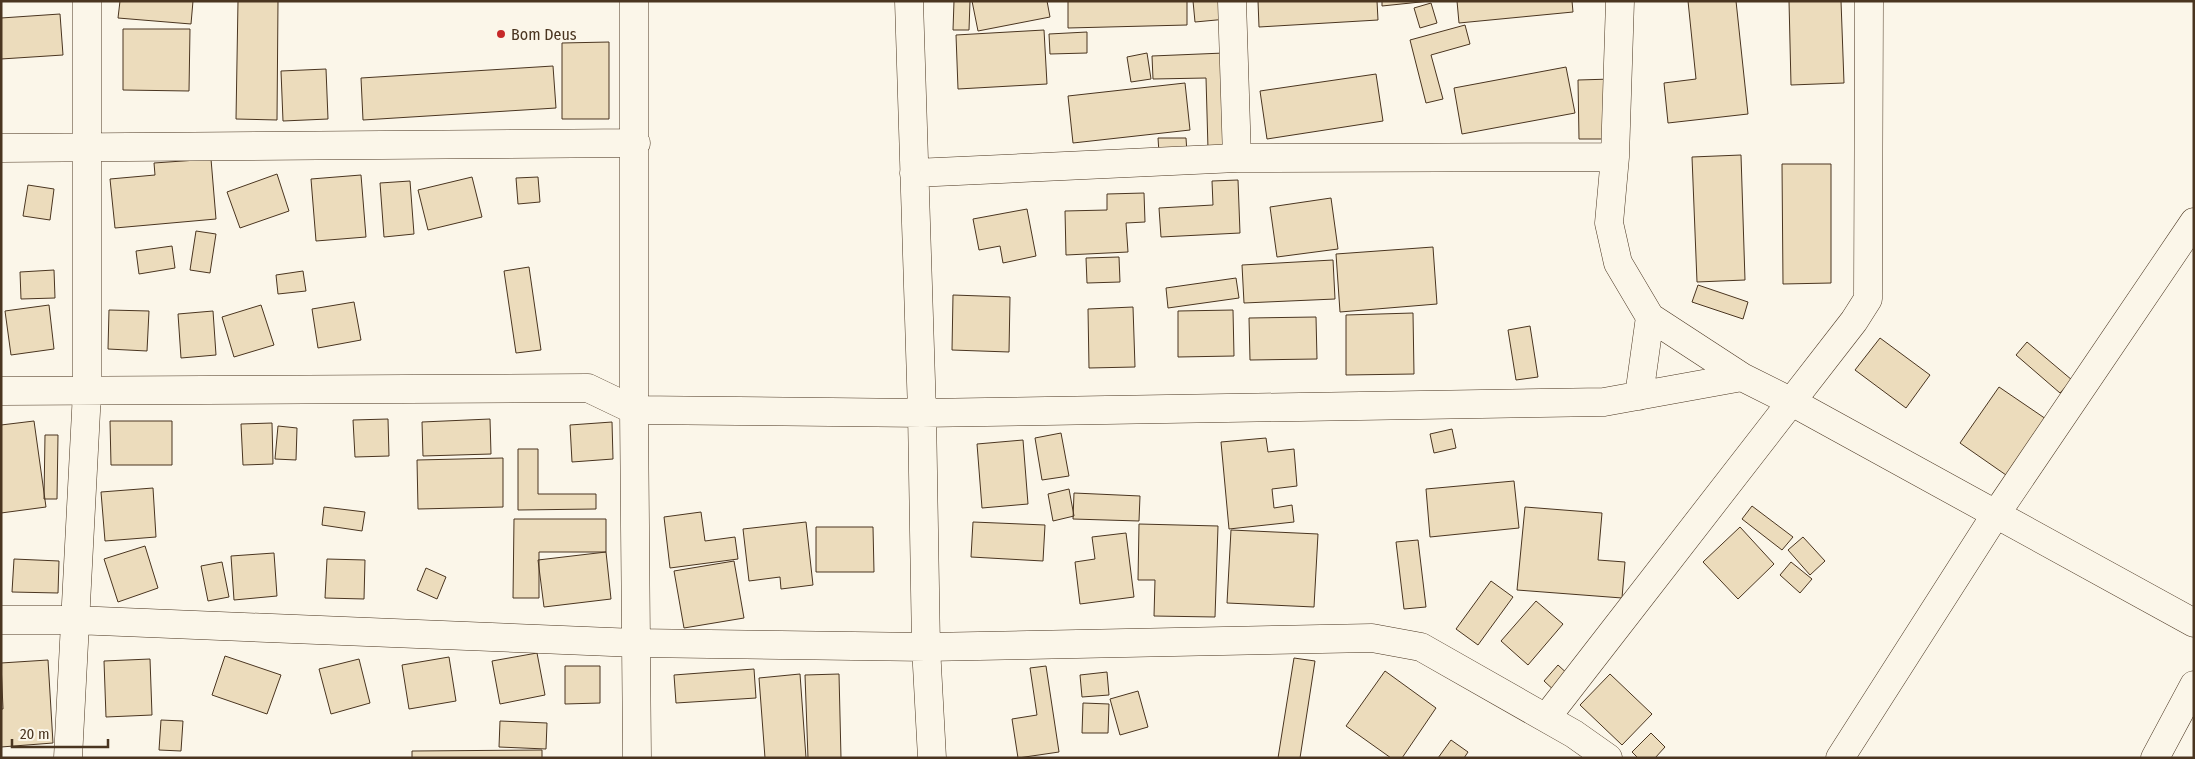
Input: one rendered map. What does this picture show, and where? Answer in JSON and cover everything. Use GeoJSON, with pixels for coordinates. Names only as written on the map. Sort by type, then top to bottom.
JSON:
{"type":"FeatureCollection","features":[{"type":"Feature","properties":{"kind":"street"},"geometry":{"type":"LineString","coordinates":[[68,758],[87,392],[87,1]]}},
{"type":"Feature","properties":{"kind":"street"},"geometry":{"type":"LineString","coordinates":[[634,1],[636,144],[634,410],[637,758]]}},
{"type":"Feature","properties":{"kind":"street"},"geometry":{"type":"LineString","coordinates":[[909,1],[922,412],[926,647],[932,758]]}},
{"type":"Feature","properties":{"kind":"street"},"geometry":{"type":"LineString","coordinates":[[1232,1],[1237,158]]}},
{"type":"Feature","properties":{"kind":"street"},"geometry":{"type":"LineString","coordinates":[[1620,1],[1615,157],[1609,223],[1618,263],[1650,317],[1742,377],[1790,401],[2194,624]]}},
{"type":"Feature","properties":{"kind":"street"},"geometry":{"type":"LineString","coordinates":[[1546,718],[1790,401],[1854,321],[1868,299],[1869,1]]}},
{"type":"Feature","properties":{"kind":"street"},"geometry":{"type":"LineString","coordinates":[[1,148],[636,144]]}},
{"type":"Feature","properties":{"kind":"street"},"geometry":{"type":"LineString","coordinates":[[914,173],[1237,158],[1615,157]]}},
{"type":"Feature","properties":{"kind":"street"},"geometry":{"type":"LineString","coordinates":[[1840,758],[1996,514],[2194,222]]}},
{"type":"Feature","properties":{"kind":"street"},"geometry":{"type":"LineString","coordinates":[[1639,396],[1650,317]]}},
{"type":"Feature","properties":{"kind":"street"},"geometry":{"type":"LineString","coordinates":[[1,391],[588,388],[634,410],[922,412],[1511,405],[1604,402],[1742,377]]}},
{"type":"Feature","properties":{"kind":"street"},"geometry":{"type":"LineString","coordinates":[[1,620],[74,620],[636,643],[926,647],[1372,638],[1421,647],[1546,718],[1608,758]]}},
{"type":"Feature","properties":{"kind":"street"},"geometry":{"type":"LineString","coordinates":[[2155,758],[2194,685]]}},
{"type":"Feature","properties":{"kind":"building"},"geometry":{"type":"Polygon","coordinates":[[[120,1],[193,1],[191,24],[118,18],[120,1]]]}},
{"type":"Feature","properties":{"kind":"building"},"geometry":{"type":"Polygon","coordinates":[[[238,1],[278,1],[277,120],[236,119],[238,1]]]}},
{"type":"Feature","properties":{"kind":"building"},"geometry":{"type":"Polygon","coordinates":[[[954,1],[970,1],[969,30],[953,30],[954,1]]]}},
{"type":"Feature","properties":{"kind":"building"},"geometry":{"type":"Polygon","coordinates":[[[972,1],[1047,1],[1050,17],[978,31],[972,1]]]}},
{"type":"Feature","properties":{"kind":"building"},"geometry":{"type":"Polygon","coordinates":[[[1068,1],[1187,1],[1187,25],[1068,28],[1068,1]]]}},
{"type":"Feature","properties":{"kind":"building"},"geometry":{"type":"Polygon","coordinates":[[[1193,1],[1225,1],[1227,19],[1195,22],[1193,1]]]}},
{"type":"Feature","properties":{"kind":"building"},"geometry":{"type":"Polygon","coordinates":[[[1258,1],[1377,1],[1378,20],[1259,27],[1258,1]]]}},
{"type":"Feature","properties":{"kind":"building"},"geometry":{"type":"Polygon","coordinates":[[[1382,1],[1430,1],[1382,6],[1382,1]]]}},
{"type":"Feature","properties":{"kind":"building"},"geometry":{"type":"Polygon","coordinates":[[[1457,1],[1572,1],[1573,12],[1459,23],[1457,1]]]}},
{"type":"Feature","properties":{"kind":"building"},"geometry":{"type":"Polygon","coordinates":[[[1688,1],[1736,1],[1748,114],[1668,123],[1664,83],[1696,79],[1688,1]]]}},
{"type":"Feature","properties":{"kind":"building"},"geometry":{"type":"Polygon","coordinates":[[[1789,1],[1841,1],[1844,83],[1791,85],[1789,1]]]}},
{"type":"Feature","properties":{"kind":"building"},"geometry":{"type":"Polygon","coordinates":[[[1431,3],[1437,23],[1420,28],[1414,8],[1431,3]]]}},
{"type":"Feature","properties":{"kind":"building"},"geometry":{"type":"Polygon","coordinates":[[[60,14],[63,55],[1,59],[1,18],[60,14]]]}},
{"type":"Feature","properties":{"kind":"building"},"geometry":{"type":"Polygon","coordinates":[[[1465,25],[1470,44],[1431,55],[1443,99],[1426,103],[1410,40],[1465,25]]]}},
{"type":"Feature","properties":{"kind":"building"},"geometry":{"type":"Polygon","coordinates":[[[123,29],[190,29],[189,91],[123,90],[123,29]]]}},
{"type":"Feature","properties":{"kind":"building"},"geometry":{"type":"Polygon","coordinates":[[[1044,30],[1047,84],[958,89],[956,35],[1044,30]]]}},
{"type":"Feature","properties":{"kind":"building"},"geometry":{"type":"Polygon","coordinates":[[[1087,32],[1087,53],[1050,54],[1049,34],[1087,32]]]}},
{"type":"Feature","properties":{"kind":"building"},"geometry":{"type":"Polygon","coordinates":[[[609,42],[609,119],[562,119],[562,43],[609,42]]]}},
{"type":"Feature","properties":{"kind":"building"},"geometry":{"type":"Polygon","coordinates":[[[1147,53],[1151,79],[1131,82],[1127,57],[1147,53]]]}},
{"type":"Feature","properties":{"kind":"building"},"geometry":{"type":"Polygon","coordinates":[[[1224,53],[1226,149],[1208,149],[1206,78],[1153,79],[1152,56],[1224,53]]]}},
{"type":"Feature","properties":{"kind":"building"},"geometry":{"type":"Polygon","coordinates":[[[553,66],[556,108],[363,120],[361,78],[553,66]]]}},
{"type":"Feature","properties":{"kind":"building"},"geometry":{"type":"Polygon","coordinates":[[[1566,67],[1575,113],[1462,134],[1454,88],[1566,67]]]}},
{"type":"Feature","properties":{"kind":"building"},"geometry":{"type":"Polygon","coordinates":[[[326,69],[328,119],[283,121],[281,71],[326,69]]]}},
{"type":"Feature","properties":{"kind":"building"},"geometry":{"type":"Polygon","coordinates":[[[1376,74],[1383,121],[1267,139],[1260,91],[1376,74]]]}},
{"type":"Feature","properties":{"kind":"building"},"geometry":{"type":"Polygon","coordinates":[[[1612,79],[1612,139],[1579,139],[1578,80],[1612,79]]]}},
{"type":"Feature","properties":{"kind":"building"},"geometry":{"type":"Polygon","coordinates":[[[1185,83],[1190,130],[1073,143],[1068,96],[1185,83]]]}},
{"type":"Feature","properties":{"kind":"building"},"geometry":{"type":"Polygon","coordinates":[[[1158,138],[1186,138],[1187,153],[1159,153],[1158,138]]]}},
{"type":"Feature","properties":{"kind":"building"},"geometry":{"type":"Polygon","coordinates":[[[1741,155],[1745,280],[1697,282],[1692,157],[1741,155]]]}},
{"type":"Feature","properties":{"kind":"building"},"geometry":{"type":"Polygon","coordinates":[[[211,159],[216,219],[115,228],[110,179],[155,175],[154,163],[211,159]]]}},
{"type":"Feature","properties":{"kind":"building"},"geometry":{"type":"Polygon","coordinates":[[[1782,164],[1831,164],[1831,283],[1783,284],[1782,164]]]}},
{"type":"Feature","properties":{"kind":"building"},"geometry":{"type":"Polygon","coordinates":[[[277,174],[289,211],[240,228],[227,192],[277,174]]]}},
{"type":"Feature","properties":{"kind":"building"},"geometry":{"type":"Polygon","coordinates":[[[361,175],[366,237],[316,241],[311,179],[361,175]]]}},
{"type":"Feature","properties":{"kind":"building"},"geometry":{"type":"Polygon","coordinates":[[[472,177],[482,217],[428,230],[418,190],[472,177]]]}},
{"type":"Feature","properties":{"kind":"building"},"geometry":{"type":"Polygon","coordinates":[[[538,177],[540,202],[518,204],[516,178],[538,177]]]}},
{"type":"Feature","properties":{"kind":"building"},"geometry":{"type":"Polygon","coordinates":[[[1238,180],[1240,233],[1161,237],[1159,208],[1213,205],[1212,181],[1238,180]]]}},
{"type":"Feature","properties":{"kind":"building"},"geometry":{"type":"Polygon","coordinates":[[[410,181],[414,234],[384,237],[380,183],[410,181]]]}},
{"type":"Feature","properties":{"kind":"building"},"geometry":{"type":"Polygon","coordinates":[[[28,185],[54,189],[50,220],[23,216],[28,185]]]}},
{"type":"Feature","properties":{"kind":"building"},"geometry":{"type":"Polygon","coordinates":[[[1144,193],[1145,222],[1126,223],[1128,252],[1066,255],[1065,211],[1107,210],[1107,194],[1144,193]]]}},
{"type":"Feature","properties":{"kind":"building"},"geometry":{"type":"Polygon","coordinates":[[[1331,198],[1338,249],[1277,257],[1270,207],[1331,198]]]}},
{"type":"Feature","properties":{"kind":"building"},"geometry":{"type":"Polygon","coordinates":[[[1027,209],[1036,256],[1003,263],[1000,246],[979,250],[973,219],[1027,209]]]}},
{"type":"Feature","properties":{"kind":"building"},"geometry":{"type":"Polygon","coordinates":[[[196,231],[216,234],[210,273],[190,270],[196,231]]]}},
{"type":"Feature","properties":{"kind":"building"},"geometry":{"type":"Polygon","coordinates":[[[172,246],[175,268],[139,274],[136,251],[172,246]]]}},
{"type":"Feature","properties":{"kind":"building"},"geometry":{"type":"Polygon","coordinates":[[[1433,247],[1437,304],[1340,312],[1336,254],[1433,247]]]}},
{"type":"Feature","properties":{"kind":"building"},"geometry":{"type":"Polygon","coordinates":[[[1119,257],[1120,282],[1087,283],[1086,258],[1119,257]]]}},
{"type":"Feature","properties":{"kind":"building"},"geometry":{"type":"Polygon","coordinates":[[[1333,260],[1335,299],[1244,303],[1242,265],[1333,260]]]}},
{"type":"Feature","properties":{"kind":"building"},"geometry":{"type":"Polygon","coordinates":[[[529,267],[541,350],[516,353],[504,271],[529,267]]]}},
{"type":"Feature","properties":{"kind":"building"},"geometry":{"type":"Polygon","coordinates":[[[54,270],[55,298],[21,299],[20,272],[54,270]]]}},
{"type":"Feature","properties":{"kind":"building"},"geometry":{"type":"Polygon","coordinates":[[[303,271],[306,291],[278,294],[276,275],[303,271]]]}},
{"type":"Feature","properties":{"kind":"building"},"geometry":{"type":"Polygon","coordinates":[[[1236,278],[1239,298],[1168,308],[1166,288],[1236,278]]]}},
{"type":"Feature","properties":{"kind":"building"},"geometry":{"type":"Polygon","coordinates":[[[1698,285],[1748,302],[1743,319],[1692,302],[1698,285]]]}},
{"type":"Feature","properties":{"kind":"building"},"geometry":{"type":"Polygon","coordinates":[[[953,295],[1010,297],[1009,352],[952,350],[953,295]]]}},
{"type":"Feature","properties":{"kind":"building"},"geometry":{"type":"Polygon","coordinates":[[[354,302],[361,340],[318,348],[312,309],[354,302]]]}},
{"type":"Feature","properties":{"kind":"building"},"geometry":{"type":"Polygon","coordinates":[[[49,305],[54,349],[11,355],[5,311],[49,305]]]}},
{"type":"Feature","properties":{"kind":"building"},"geometry":{"type":"Polygon","coordinates":[[[261,305],[274,345],[234,357],[222,317],[261,305]]]}},
{"type":"Feature","properties":{"kind":"building"},"geometry":{"type":"Polygon","coordinates":[[[1133,307],[1135,367],[1089,368],[1088,309],[1133,307]]]}},
{"type":"Feature","properties":{"kind":"building"},"geometry":{"type":"Polygon","coordinates":[[[109,310],[149,311],[147,351],[108,349],[109,310]]]}},
{"type":"Feature","properties":{"kind":"building"},"geometry":{"type":"Polygon","coordinates":[[[1233,310],[1234,356],[1178,357],[1178,311],[1233,310]]]}},
{"type":"Feature","properties":{"kind":"building"},"geometry":{"type":"Polygon","coordinates":[[[213,311],[216,355],[181,358],[178,314],[213,311]]]}},
{"type":"Feature","properties":{"kind":"building"},"geometry":{"type":"Polygon","coordinates":[[[1413,313],[1414,374],[1346,375],[1346,315],[1413,313]]]}},
{"type":"Feature","properties":{"kind":"building"},"geometry":{"type":"Polygon","coordinates":[[[1316,317],[1317,359],[1250,360],[1249,318],[1316,317]]]}},
{"type":"Feature","properties":{"kind":"building"},"geometry":{"type":"Polygon","coordinates":[[[1530,326],[1538,377],[1516,380],[1508,330],[1530,326]]]}},
{"type":"Feature","properties":{"kind":"building"},"geometry":{"type":"Polygon","coordinates":[[[1880,338],[1930,375],[1906,408],[1855,370],[1880,338]]]}},
{"type":"Feature","properties":{"kind":"building"},"geometry":{"type":"Polygon","coordinates":[[[2027,342],[2072,380],[2060,393],[2016,355],[2027,342]]]}},
{"type":"Feature","properties":{"kind":"building"},"geometry":{"type":"Polygon","coordinates":[[[1999,387],[2046,419],[2006,475],[1960,443],[1999,387]]]}},
{"type":"Feature","properties":{"kind":"building"},"geometry":{"type":"Polygon","coordinates":[[[388,419],[389,456],[355,457],[353,420],[388,419]]]}},
{"type":"Feature","properties":{"kind":"building"},"geometry":{"type":"Polygon","coordinates":[[[490,419],[491,454],[423,456],[422,422],[490,419]]]}},
{"type":"Feature","properties":{"kind":"building"},"geometry":{"type":"Polygon","coordinates":[[[34,421],[46,507],[1,513],[1,425],[34,421]]]}},
{"type":"Feature","properties":{"kind":"building"},"geometry":{"type":"Polygon","coordinates":[[[110,421],[172,421],[172,465],[111,465],[110,421]]]}},
{"type":"Feature","properties":{"kind":"building"},"geometry":{"type":"Polygon","coordinates":[[[612,422],[613,459],[572,462],[570,425],[612,422]]]}},
{"type":"Feature","properties":{"kind":"building"},"geometry":{"type":"Polygon","coordinates":[[[272,423],[273,464],[243,465],[241,424],[272,423]]]}},
{"type":"Feature","properties":{"kind":"building"},"geometry":{"type":"Polygon","coordinates":[[[278,426],[297,428],[296,460],[275,459],[278,426]]]}},
{"type":"Feature","properties":{"kind":"building"},"geometry":{"type":"Polygon","coordinates":[[[1452,429],[1456,448],[1434,453],[1430,434],[1452,429]]]}},
{"type":"Feature","properties":{"kind":"building"},"geometry":{"type":"Polygon","coordinates":[[[1061,433],[1069,476],[1042,480],[1035,438],[1061,433]]]}},
{"type":"Feature","properties":{"kind":"building"},"geometry":{"type":"Polygon","coordinates":[[[45,435],[58,435],[57,499],[44,499],[45,435]]]}},
{"type":"Feature","properties":{"kind":"building"},"geometry":{"type":"Polygon","coordinates":[[[1266,438],[1268,452],[1294,449],[1297,486],[1272,489],[1274,508],[1292,505],[1294,522],[1229,529],[1221,442],[1266,438]]]}},
{"type":"Feature","properties":{"kind":"building"},"geometry":{"type":"Polygon","coordinates":[[[1023,440],[1028,504],[982,508],[977,444],[1023,440]]]}},
{"type":"Feature","properties":{"kind":"building"},"geometry":{"type":"Polygon","coordinates":[[[518,449],[538,449],[538,494],[596,494],[596,509],[518,510],[518,449]]]}},
{"type":"Feature","properties":{"kind":"building"},"geometry":{"type":"Polygon","coordinates":[[[503,458],[503,507],[418,509],[417,460],[503,458]]]}},
{"type":"Feature","properties":{"kind":"building"},"geometry":{"type":"Polygon","coordinates":[[[1514,481],[1519,528],[1430,537],[1426,489],[1514,481]]]}},
{"type":"Feature","properties":{"kind":"building"},"geometry":{"type":"Polygon","coordinates":[[[153,488],[156,537],[105,541],[101,492],[153,488]]]}},
{"type":"Feature","properties":{"kind":"building"},"geometry":{"type":"Polygon","coordinates":[[[1069,489],[1074,516],[1053,521],[1048,494],[1069,489]]]}},
{"type":"Feature","properties":{"kind":"building"},"geometry":{"type":"Polygon","coordinates":[[[1074,493],[1140,496],[1139,521],[1073,519],[1074,493]]]}},
{"type":"Feature","properties":{"kind":"building"},"geometry":{"type":"Polygon","coordinates":[[[1752,506],[1793,537],[1782,550],[1742,519],[1752,506]]]}},
{"type":"Feature","properties":{"kind":"building"},"geometry":{"type":"Polygon","coordinates":[[[324,507],[365,512],[362,531],[322,525],[324,507]]]}},
{"type":"Feature","properties":{"kind":"building"},"geometry":{"type":"Polygon","coordinates":[[[1525,507],[1602,513],[1598,560],[1625,562],[1622,598],[1517,590],[1525,507]]]}},
{"type":"Feature","properties":{"kind":"building"},"geometry":{"type":"Polygon","coordinates":[[[701,512],[705,541],[735,537],[738,559],[670,568],[664,517],[701,512]]]}},
{"type":"Feature","properties":{"kind":"building"},"geometry":{"type":"Polygon","coordinates":[[[514,519],[606,519],[606,552],[539,552],[539,598],[513,598],[514,519]]]}},
{"type":"Feature","properties":{"kind":"building"},"geometry":{"type":"Polygon","coordinates":[[[806,522],[813,585],[781,589],[780,577],[749,581],[743,529],[806,522]]]}},
{"type":"Feature","properties":{"kind":"building"},"geometry":{"type":"Polygon","coordinates":[[[973,522],[1045,525],[1043,561],[971,557],[973,522]]]}},
{"type":"Feature","properties":{"kind":"building"},"geometry":{"type":"Polygon","coordinates":[[[1139,524],[1218,526],[1215,617],[1154,616],[1155,580],[1138,580],[1139,524]]]}},
{"type":"Feature","properties":{"kind":"building"},"geometry":{"type":"Polygon","coordinates":[[[816,527],[873,527],[874,572],[816,572],[816,527]]]}},
{"type":"Feature","properties":{"kind":"building"},"geometry":{"type":"Polygon","coordinates":[[[1740,527],[1774,564],[1738,599],[1703,562],[1740,527]]]}},
{"type":"Feature","properties":{"kind":"building"},"geometry":{"type":"Polygon","coordinates":[[[1231,530],[1318,534],[1314,607],[1227,603],[1231,530]]]}},
{"type":"Feature","properties":{"kind":"building"},"geometry":{"type":"Polygon","coordinates":[[[1126,533],[1134,597],[1080,604],[1075,562],[1095,559],[1092,537],[1126,533]]]}},
{"type":"Feature","properties":{"kind":"building"},"geometry":{"type":"Polygon","coordinates":[[[1803,537],[1825,561],[1810,575],[1788,550],[1803,537]]]}},
{"type":"Feature","properties":{"kind":"building"},"geometry":{"type":"Polygon","coordinates":[[[1418,540],[1426,607],[1404,609],[1396,542],[1418,540]]]}},
{"type":"Feature","properties":{"kind":"building"},"geometry":{"type":"Polygon","coordinates":[[[145,546],[158,588],[118,602],[104,559],[145,546]]]}},
{"type":"Feature","properties":{"kind":"building"},"geometry":{"type":"Polygon","coordinates":[[[606,552],[611,599],[544,607],[538,560],[606,552]]]}},
{"type":"Feature","properties":{"kind":"building"},"geometry":{"type":"Polygon","coordinates":[[[274,553],[277,596],[234,600],[231,556],[274,553]]]}},
{"type":"Feature","properties":{"kind":"building"},"geometry":{"type":"Polygon","coordinates":[[[14,559],[59,561],[58,593],[12,592],[14,559]]]}},
{"type":"Feature","properties":{"kind":"building"},"geometry":{"type":"Polygon","coordinates":[[[327,559],[365,560],[364,599],[325,598],[327,559]]]}},
{"type":"Feature","properties":{"kind":"building"},"geometry":{"type":"Polygon","coordinates":[[[734,561],[744,618],[684,628],[674,571],[734,561]]]}},
{"type":"Feature","properties":{"kind":"building"},"geometry":{"type":"Polygon","coordinates":[[[222,562],[229,597],[208,601],[201,566],[222,562]]]}},
{"type":"Feature","properties":{"kind":"building"},"geometry":{"type":"Polygon","coordinates":[[[1791,562],[1812,579],[1800,593],[1780,575],[1791,562]]]}},
{"type":"Feature","properties":{"kind":"building"},"geometry":{"type":"Polygon","coordinates":[[[426,568],[446,577],[437,599],[417,590],[426,568]]]}},
{"type":"Feature","properties":{"kind":"building"},"geometry":{"type":"Polygon","coordinates":[[[1491,581],[1513,597],[1478,645],[1456,629],[1491,581]]]}},
{"type":"Feature","properties":{"kind":"building"},"geometry":{"type":"Polygon","coordinates":[[[1536,601],[1563,624],[1528,665],[1501,641],[1536,601]]]}},
{"type":"Feature","properties":{"kind":"building"},"geometry":{"type":"Polygon","coordinates":[[[537,653],[545,695],[500,704],[492,661],[537,653]]]}},
{"type":"Feature","properties":{"kind":"building"},"geometry":{"type":"Polygon","coordinates":[[[225,656],[281,675],[267,714],[212,695],[225,656]]]}},
{"type":"Feature","properties":{"kind":"building"},"geometry":{"type":"Polygon","coordinates":[[[449,657],[456,701],[409,709],[402,665],[449,657]]]}},
{"type":"Feature","properties":{"kind":"building"},"geometry":{"type":"Polygon","coordinates":[[[1294,658],[1315,661],[1300,758],[1278,758],[1294,658]]]}},
{"type":"Feature","properties":{"kind":"building"},"geometry":{"type":"Polygon","coordinates":[[[150,659],[152,715],[106,717],[104,661],[150,659]]]}},
{"type":"Feature","properties":{"kind":"building"},"geometry":{"type":"Polygon","coordinates":[[[359,659],[370,703],[331,714],[319,669],[359,659]]]}},
{"type":"Feature","properties":{"kind":"building"},"geometry":{"type":"Polygon","coordinates":[[[48,660],[53,743],[1,747],[1,709],[3,709],[1,663],[48,660]]]}},
{"type":"Feature","properties":{"kind":"building"},"geometry":{"type":"Polygon","coordinates":[[[1558,665],[1571,677],[1557,693],[1544,681],[1558,665]]]}},
{"type":"Feature","properties":{"kind":"building"},"geometry":{"type":"Polygon","coordinates":[[[565,666],[600,666],[600,703],[565,704],[565,666]]]}},
{"type":"Feature","properties":{"kind":"building"},"geometry":{"type":"Polygon","coordinates":[[[1046,666],[1059,752],[1018,758],[1012,719],[1037,715],[1030,668],[1046,666]]]}},
{"type":"Feature","properties":{"kind":"building"},"geometry":{"type":"Polygon","coordinates":[[[754,669],[756,698],[676,703],[674,675],[754,669]]]}},
{"type":"Feature","properties":{"kind":"building"},"geometry":{"type":"Polygon","coordinates":[[[1385,671],[1436,708],[1402,758],[1391,758],[1346,726],[1385,671]]]}},
{"type":"Feature","properties":{"kind":"building"},"geometry":{"type":"Polygon","coordinates":[[[1107,672],[1109,695],[1082,697],[1080,675],[1107,672]]]}},
{"type":"Feature","properties":{"kind":"building"},"geometry":{"type":"Polygon","coordinates":[[[800,674],[806,758],[765,758],[759,678],[800,674]]]}},
{"type":"Feature","properties":{"kind":"building"},"geometry":{"type":"Polygon","coordinates":[[[839,674],[841,758],[808,758],[805,675],[839,674]]]}},
{"type":"Feature","properties":{"kind":"building"},"geometry":{"type":"Polygon","coordinates":[[[1610,674],[1652,714],[1622,745],[1580,705],[1610,674]]]}},
{"type":"Feature","properties":{"kind":"building"},"geometry":{"type":"Polygon","coordinates":[[[1138,691],[1148,727],[1120,735],[1110,699],[1138,691]]]}},
{"type":"Feature","properties":{"kind":"building"},"geometry":{"type":"Polygon","coordinates":[[[1083,703],[1109,704],[1108,733],[1082,733],[1083,703]]]}},
{"type":"Feature","properties":{"kind":"building"},"geometry":{"type":"Polygon","coordinates":[[[161,720],[183,721],[181,751],[159,750],[161,720]]]}},
{"type":"Feature","properties":{"kind":"building"},"geometry":{"type":"Polygon","coordinates":[[[500,721],[547,723],[546,749],[499,747],[500,721]]]}},
{"type":"Feature","properties":{"kind":"building"},"geometry":{"type":"Polygon","coordinates":[[[1651,733],[1665,747],[1655,758],[1638,758],[1632,752],[1651,733]]]}},
{"type":"Feature","properties":{"kind":"building"},"geometry":{"type":"Polygon","coordinates":[[[1451,740],[1468,752],[1464,758],[1438,758],[1451,740]]]}},
{"type":"Feature","properties":{"kind":"building"},"geometry":{"type":"Polygon","coordinates":[[[542,750],[542,758],[412,758],[412,751],[542,750]]]}},
{"type":"Feature","properties":{"kind":"place","name":"Bom Deus"},"geometry":{"type":"Point","coordinates":[501,34]}}]}
